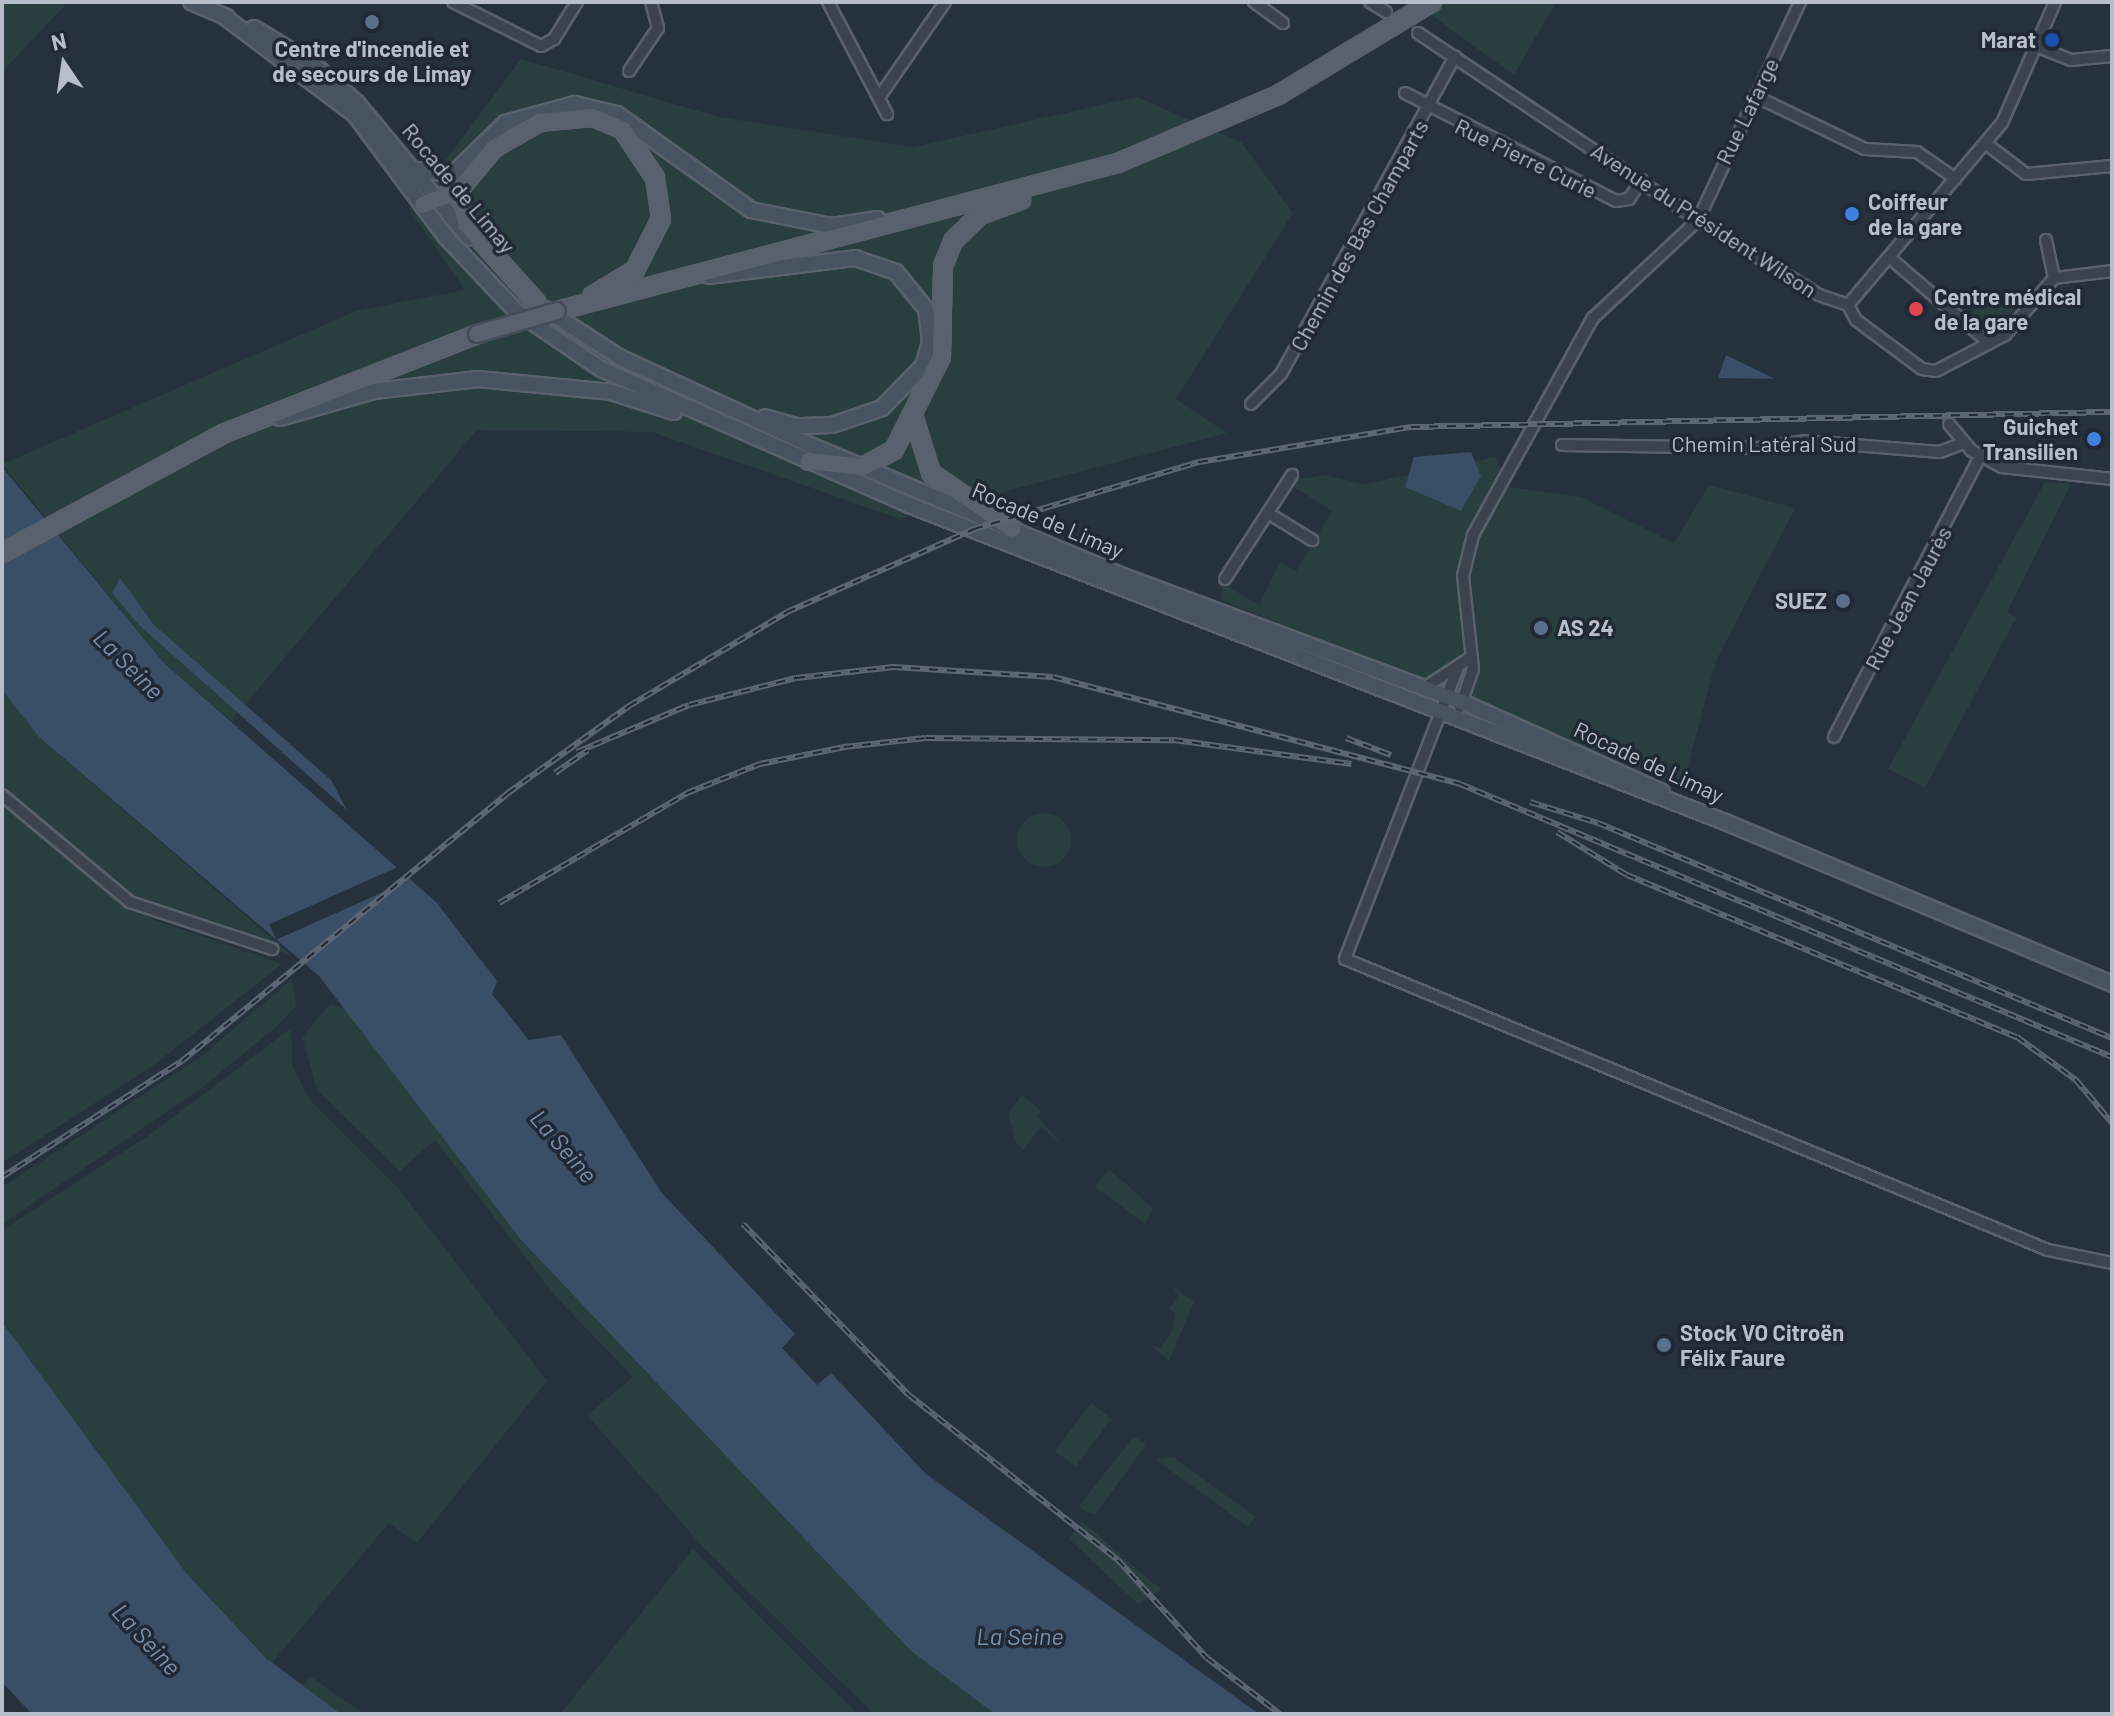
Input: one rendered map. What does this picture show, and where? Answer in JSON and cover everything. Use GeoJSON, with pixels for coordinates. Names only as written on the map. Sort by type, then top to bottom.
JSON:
{"type":"FeatureCollection","features":[{"type":"Feature","properties":{"kind":"main road","name":"Rocade de Limay"},"geometry":{"type":"LineString","coordinates":[[191,2],[312,63],[415,170],[431,202],[537,303],[592,341],[689,391],[863,467],[1013,529],[1424,688],[1453,707]]}},
{"type":"Feature","properties":{"kind":"main road"},"geometry":{"type":"LineString","coordinates":[[809,461],[863,467],[894,450],[914,418],[941,357],[943,266],[953,241],[980,215],[1278,95],[1432,2]]}},
{"type":"Feature","properties":{"kind":"main road","name":"Rocade de Limay"},"geometry":{"type":"LineString","coordinates":[[222,15],[355,115],[549,339],[809,461],[1453,707],[2112,984]]}},
{"type":"Feature","properties":{"kind":"main road"},"geometry":{"type":"LineString","coordinates":[[456,182],[505,123],[575,104],[617,114],[729,198],[781,219],[832,226],[985,200]]}},
{"type":"Feature","properties":{"kind":"main road"},"geometry":{"type":"LineString","coordinates":[[431,202],[494,148],[539,122],[593,117],[635,142],[661,192],[659,230],[622,282],[561,310]]}},
{"type":"Feature","properties":{"kind":"main road"},"geometry":{"type":"LineString","coordinates":[[415,170],[456,182]]}},
{"type":"Feature","properties":{"kind":"main road"},"geometry":{"type":"LineString","coordinates":[[2,553],[131,478],[225,433],[477,334],[1067,179]]}},
{"type":"Feature","properties":{"kind":"main road"},"geometry":{"type":"LineString","coordinates":[[456,182],[466,224],[537,303]]}},
{"type":"Feature","properties":{"kind":"main road"},"geometry":{"type":"LineString","coordinates":[[689,391],[796,426],[832,425],[864,416],[904,391],[930,342],[918,294],[871,261],[814,260],[702,277]]}},
{"type":"Feature","properties":{"kind":"main road"},"geometry":{"type":"LineString","coordinates":[[225,433],[374,391],[509,379],[611,392],[769,444]]}},
{"type":"Feature","properties":{"kind":"main road"},"geometry":{"type":"LineString","coordinates":[[914,418],[931,473],[1013,529]]}},
{"type":"Feature","properties":{"kind":"street"},"geometry":{"type":"LineString","coordinates":[[453,2],[547,44],[577,2]]}},
{"type":"Feature","properties":{"kind":"street"},"geometry":{"type":"LineString","coordinates":[[629,71],[658,28],[651,2]]}},
{"type":"Feature","properties":{"kind":"street"},"geometry":{"type":"LineString","coordinates":[[828,2],[887,114]]}},
{"type":"Feature","properties":{"kind":"street"},"geometry":{"type":"LineString","coordinates":[[880,96],[945,2]]}},
{"type":"Feature","properties":{"kind":"street"},"geometry":{"type":"LineString","coordinates":[[1254,2],[1283,23]]}},
{"type":"Feature","properties":{"kind":"street"},"geometry":{"type":"LineString","coordinates":[[1370,2],[1386,12]]}},
{"type":"Feature","properties":{"kind":"street","name":"Rue Lafarge"},"geometry":{"type":"LineString","coordinates":[[1698,220],[1800,2]]}},
{"type":"Feature","properties":{"kind":"street"},"geometry":{"type":"LineString","coordinates":[[1848,305],[2009,112],[2055,2]]}},
{"type":"Feature","properties":{"kind":"street","name":"Avenue du Président Wilson"},"geometry":{"type":"LineString","coordinates":[[1418,33],[1698,220],[1819,295],[1848,305],[1856,320],[1922,369],[1936,371],[1989,343],[2054,278]]}},
{"type":"Feature","properties":{"kind":"street"},"geometry":{"type":"LineString","coordinates":[[2036,46],[2071,60],[2112,56]]}},
{"type":"Feature","properties":{"kind":"street","name":"Chemin des Bas Champarts"},"geometry":{"type":"LineString","coordinates":[[1251,404],[1281,374],[1455,56]]}},
{"type":"Feature","properties":{"kind":"street","name":"Rue Pierre Curie"},"geometry":{"type":"LineString","coordinates":[[1405,93],[1428,110],[1616,201],[1629,199],[1642,180]]}},
{"type":"Feature","properties":{"kind":"street"},"geometry":{"type":"LineString","coordinates":[[1755,96],[1865,149],[1917,152],[1956,179]]}},
{"type":"Feature","properties":{"kind":"street"},"geometry":{"type":"LineString","coordinates":[[1985,143],[2026,174],[2112,166]]}},
{"type":"Feature","properties":{"kind":"street"},"geometry":{"type":"LineString","coordinates":[[1698,220],[1593,318],[1473,535],[1463,576],[1470,658],[1453,707],[1345,959],[2112,1271]]}},
{"type":"Feature","properties":{"kind":"street"},"geometry":{"type":"LineString","coordinates":[[2046,240],[2054,278],[2112,271]]}},
{"type":"Feature","properties":{"kind":"street"},"geometry":{"type":"LineString","coordinates":[[1890,258],[1954,309],[1989,343]]}},
{"type":"Feature","properties":{"kind":"street"},"geometry":{"type":"LineString","coordinates":[[1949,424],[1980,457],[2013,469],[2112,479]]}},
{"type":"Feature","properties":{"kind":"street","name":"Chemin Latéral Sud"},"geometry":{"type":"LineString","coordinates":[[1562,445],[1758,448],[1805,441],[1940,452],[1964,443]]}},
{"type":"Feature","properties":{"kind":"street","name":"Rue Jean Jaurès"},"geometry":{"type":"LineString","coordinates":[[1834,737],[1980,457]]}},
{"type":"Feature","properties":{"kind":"street"},"geometry":{"type":"LineString","coordinates":[[1225,579],[1292,475]]}},
{"type":"Feature","properties":{"kind":"street"},"geometry":{"type":"LineString","coordinates":[[1268,513],[1312,540]]}},
{"type":"Feature","properties":{"kind":"street"},"geometry":{"type":"LineString","coordinates":[[1424,688],[1457,670],[1470,658]]}},
{"type":"Feature","properties":{"kind":"street"},"geometry":{"type":"LineString","coordinates":[[1453,707],[1457,670]]}},
{"type":"Feature","properties":{"kind":"street"},"geometry":{"type":"LineString","coordinates":[[2,795],[130,902],[272,949]]}},
{"type":"Feature","properties":{"kind":"street"},"geometry":{"type":"LineString","coordinates":[[2080,1258],[2112,1263]]}},
{"type":"Feature","properties":{"kind":"green space"},"geometry":{"type":"Polygon","coordinates":[[[2,2],[68,2],[2,72],[2,2]]]}},
{"type":"Feature","properties":{"kind":"green space"},"geometry":{"type":"Polygon","coordinates":[[[1413,2],[1556,2],[1514,75],[1413,2]]]}},
{"type":"Feature","properties":{"kind":"green space"},"geometry":{"type":"Polygon","coordinates":[[[521,59],[719,117],[913,147],[1137,97],[1241,142],[1293,213],[1176,399],[1227,433],[900,519],[652,432],[477,430],[231,721],[164,663],[2,464],[356,311],[465,290],[409,209],[521,59]]]}},
{"type":"Feature","properties":{"kind":"green space"},"geometry":{"type":"Polygon","coordinates":[[[1994,288],[2019,306],[1993,326],[1971,313],[1994,288]]]}},
{"type":"Feature","properties":{"kind":"green space"},"geometry":{"type":"Polygon","coordinates":[[[1495,457],[1509,487],[1581,497],[1674,543],[1709,485],[1795,508],[1716,661],[1682,788],[1221,600],[1222,583],[1259,605],[1280,562],[1296,571],[1332,511],[1291,485],[1295,480],[1324,475],[1365,484],[1495,457]]]}},
{"type":"Feature","properties":{"kind":"green space"},"geometry":{"type":"Polygon","coordinates":[[[2045,482],[2071,484],[2007,612],[2016,618],[1925,788],[1888,769],[2045,482]]]}},
{"type":"Feature","properties":{"kind":"green space"},"geometry":{"type":"Polygon","coordinates":[[[2,690],[39,737],[291,955],[133,895],[2,789],[2,690]]]}},
{"type":"Feature","properties":{"kind":"green space"},"geometry":{"type":"Polygon","coordinates":[[[2,802],[107,891],[154,920],[282,964],[154,1065],[2,1163],[2,802]]]}},
{"type":"Feature","properties":{"kind":"green space"},"geometry":{"type":"Polygon","coordinates":[[[1044,813],[1063,821],[1071,840],[1063,859],[1044,867],[1025,859],[1017,840],[1025,821],[1044,813]]]}},
{"type":"Feature","properties":{"kind":"green space"},"geometry":{"type":"Polygon","coordinates":[[[292,979],[296,1006],[276,1027],[199,1090],[2,1224],[2,1187],[199,1058],[292,979]]]}},
{"type":"Feature","properties":{"kind":"green space"},"geometry":{"type":"Polygon","coordinates":[[[330,1004],[345,1009],[521,1240],[911,1651],[995,1714],[874,1714],[704,1548],[587,1415],[633,1377],[555,1296],[435,1140],[400,1171],[317,1090],[302,1037],[330,1004]]]}},
{"type":"Feature","properties":{"kind":"green space"},"geometry":{"type":"Polygon","coordinates":[[[291,1028],[292,1065],[310,1100],[399,1189],[547,1381],[417,1543],[389,1523],[272,1663],[187,1574],[2,1322],[2,1230],[148,1136],[291,1028]]]}},
{"type":"Feature","properties":{"kind":"green space"},"geometry":{"type":"Polygon","coordinates":[[[1022,1095],[1041,1111],[1037,1116],[1062,1144],[1041,1127],[1023,1150],[1016,1142],[1008,1114],[1022,1095]]]}},
{"type":"Feature","properties":{"kind":"green space"},"geometry":{"type":"Polygon","coordinates":[[[1109,1169],[1153,1208],[1145,1224],[1095,1187],[1109,1169]]]}},
{"type":"Feature","properties":{"kind":"green space"},"geometry":{"type":"Polygon","coordinates":[[[1173,1287],[1194,1302],[1169,1361],[1149,1344],[1160,1348],[1171,1333],[1175,1314],[1169,1308],[1178,1296],[1173,1287]]]}},
{"type":"Feature","properties":{"kind":"green space"},"geometry":{"type":"Polygon","coordinates":[[[1091,1403],[1112,1419],[1076,1467],[1055,1451],[1091,1403]]]}},
{"type":"Feature","properties":{"kind":"green space"},"geometry":{"type":"Polygon","coordinates":[[[1134,1436],[1146,1445],[1095,1515],[1088,1513],[1079,1506],[1134,1436]]]}},
{"type":"Feature","properties":{"kind":"green space"},"geometry":{"type":"Polygon","coordinates":[[[1173,1457],[1256,1517],[1248,1527],[1155,1459],[1173,1457]]]}},
{"type":"Feature","properties":{"kind":"green space"},"geometry":{"type":"Polygon","coordinates":[[[1082,1521],[1162,1589],[1138,1604],[1069,1539],[1082,1521]]]}},
{"type":"Feature","properties":{"kind":"green space"},"geometry":{"type":"Polygon","coordinates":[[[693,1549],[796,1653],[858,1714],[560,1714],[693,1549]]]}},
{"type":"Feature","properties":{"kind":"green space"},"geometry":{"type":"Polygon","coordinates":[[[310,1676],[364,1714],[341,1714],[303,1686],[310,1676]]]}},
{"type":"Feature","properties":{"kind":"water"},"geometry":{"type":"Polygon","coordinates":[[[1726,355],[1775,379],[1718,378],[1726,355]]]}},
{"type":"Feature","properties":{"kind":"water"},"geometry":{"type":"Polygon","coordinates":[[[1471,452],[1481,476],[1461,511],[1405,487],[1414,457],[1471,452]]]}},
{"type":"Feature","properties":{"kind":"water","name":"La Seine"},"geometry":{"type":"Polygon","coordinates":[[[2,467],[164,663],[436,902],[497,981],[492,994],[529,1040],[561,1035],[661,1192],[795,1334],[782,1348],[817,1385],[831,1373],[926,1474],[1259,1714],[995,1714],[911,1651],[521,1240],[319,976],[39,737],[2,690],[2,467]]]}},
{"type":"Feature","properties":{"kind":"water"},"geometry":{"type":"Polygon","coordinates":[[[120,578],[154,625],[331,780],[347,810],[139,625],[112,593],[120,578]]]}},
{"type":"Feature","properties":{"kind":"water"},"geometry":{"type":"Polygon","coordinates":[[[2,1322],[187,1574],[266,1658],[341,1714],[32,1714],[2,1682],[2,1322]]]}},
{"type":"Feature","properties":{"kind":"pier"},"geometry":{"type":"Polygon","coordinates":[[[400,866],[407,882],[276,940],[269,924],[400,866]]]}},
{"type":"Feature","properties":{"kind":"railway"},"geometry":{"type":"LineString","coordinates":[[2,1177],[182,1061],[508,793],[629,706],[787,612],[974,529],[1199,462],[1411,427],[2112,412]]}},
{"type":"Feature","properties":{"kind":"railway"},"geometry":{"type":"LineString","coordinates":[[577,752],[689,705],[796,678],[893,667],[1053,677],[1460,784],[2112,1057]]}},
{"type":"Feature","properties":{"kind":"railway"},"geometry":{"type":"LineString","coordinates":[[499,903],[687,793],[760,764],[844,747],[926,738],[1174,740],[1351,764]]}},
{"type":"Feature","properties":{"kind":"railway"},"geometry":{"type":"LineString","coordinates":[[1346,738],[1391,755]]}},
{"type":"Feature","properties":{"kind":"railway"},"geometry":{"type":"LineString","coordinates":[[555,773],[588,750]]}},
{"type":"Feature","properties":{"kind":"railway"},"geometry":{"type":"LineString","coordinates":[[1530,802],[1598,823],[2112,1038]]}},
{"type":"Feature","properties":{"kind":"railway"},"geometry":{"type":"LineString","coordinates":[[1557,832],[1627,875],[2017,1037],[2076,1080],[2112,1123]]}},
{"type":"Feature","properties":{"kind":"railway"},"geometry":{"type":"LineString","coordinates":[[743,1224],[909,1395],[1118,1560],[1207,1658],[1280,1714]]}},
{"type":"Feature","properties":{"kind":"place","name":"Centre d'incendie et de secours de Limay"},"geometry":{"type":"Point","coordinates":[372,22]}},
{"type":"Feature","properties":{"kind":"place","name":"Marat"},"geometry":{"type":"Point","coordinates":[2052,40]}},
{"type":"Feature","properties":{"kind":"place","name":"Coiffeur de la gare"},"geometry":{"type":"Point","coordinates":[1852,214]}},
{"type":"Feature","properties":{"kind":"place","name":"Centre médical de la gare"},"geometry":{"type":"Point","coordinates":[1916,309]}},
{"type":"Feature","properties":{"kind":"place","name":"Guichet Transilien"},"geometry":{"type":"Point","coordinates":[2094,439]}},
{"type":"Feature","properties":{"kind":"place","name":"SUEZ"},"geometry":{"type":"Point","coordinates":[1843,601]}},
{"type":"Feature","properties":{"kind":"place","name":"AS 24"},"geometry":{"type":"Point","coordinates":[1541,628]}},
{"type":"Feature","properties":{"kind":"place","name":"Stock VO Citroën Félix Faure"},"geometry":{"type":"Point","coordinates":[1664,1345]}}]}
